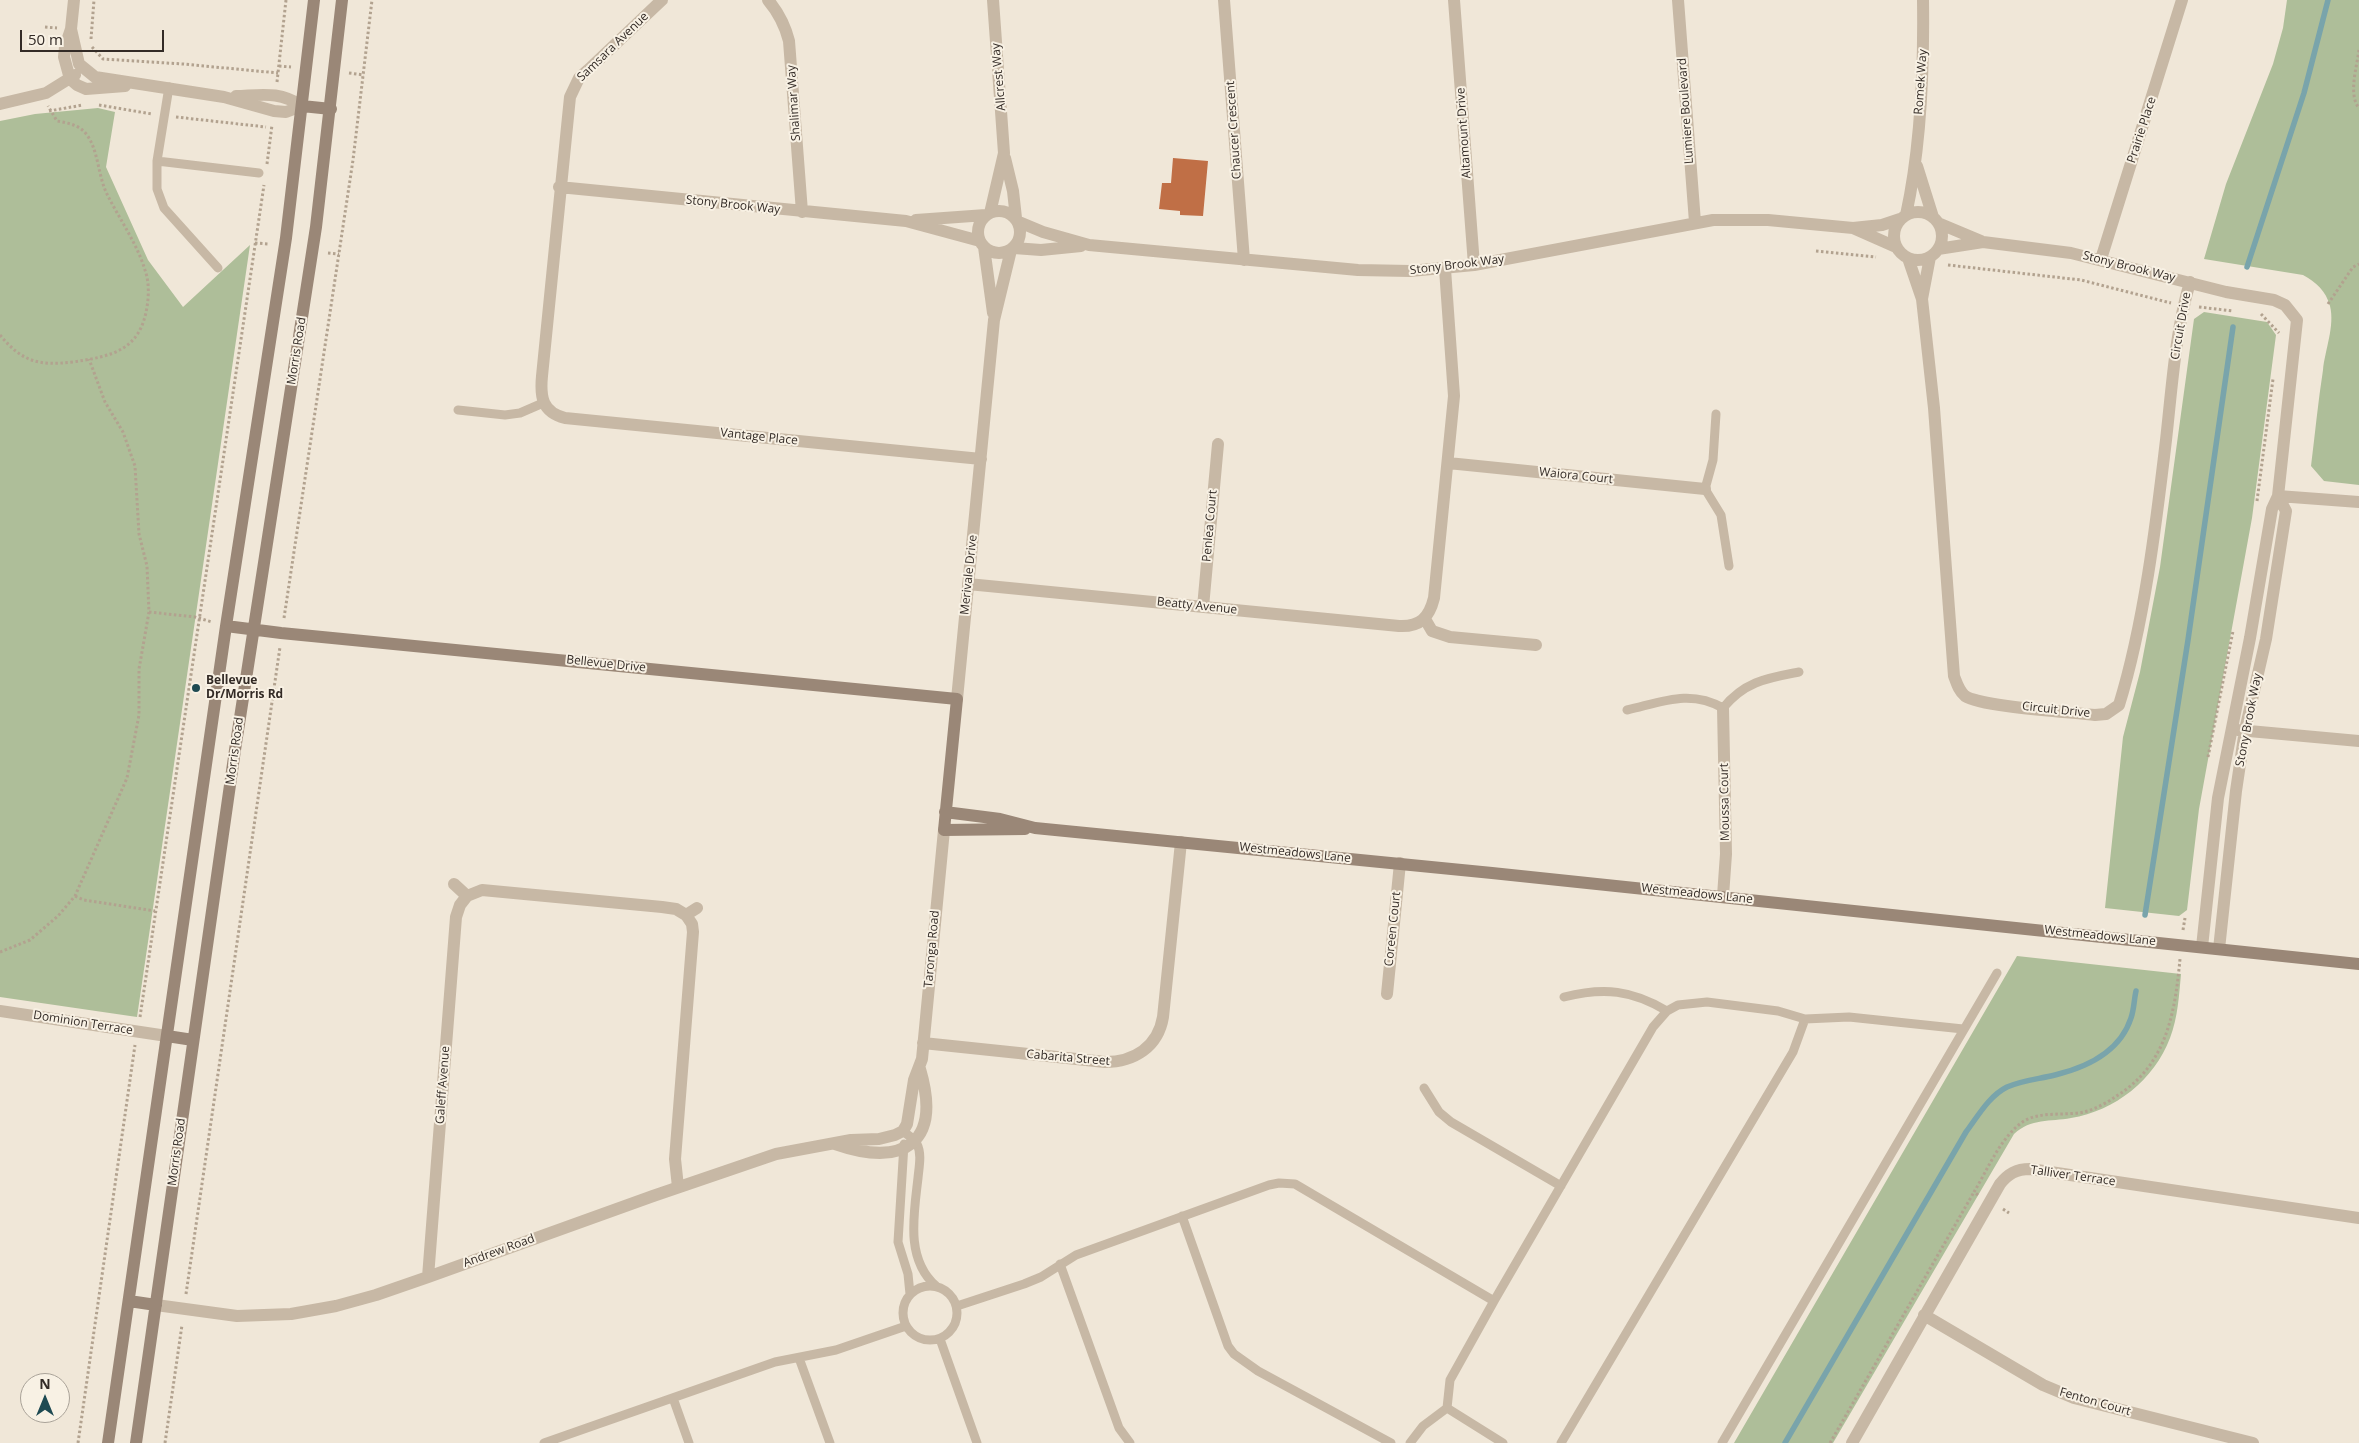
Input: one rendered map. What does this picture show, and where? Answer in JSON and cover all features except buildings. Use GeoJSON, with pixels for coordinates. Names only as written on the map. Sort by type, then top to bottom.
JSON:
{"type":"FeatureCollection","features":[{"type":"Feature","properties":{"kind":"street"},"geometry":{"type":"LineString","coordinates":[[74,0],[71,30],[65,47],[64,57],[70,79],[77,85],[94,90],[138,85]]}},
{"type":"Feature","properties":{"kind":"street"},"geometry":{"type":"LineString","coordinates":[[108,1443],[226,626],[286,238],[314,0]]}},
{"type":"Feature","properties":{"kind":"street","name":"Morris Road"},"geometry":{"type":"LineString","coordinates":[[136,1443],[193,1040],[316,227],[342,0]]}},
{"type":"Feature","properties":{"kind":"street","name":"Samsara Avenue"},"geometry":{"type":"LineString","coordinates":[[560,187],[567,109],[574,86],[588,70],[662,0]]}},
{"type":"Feature","properties":{"kind":"street","name":"Shalimar Way"},"geometry":{"type":"LineString","coordinates":[[768,0],[777,10],[785,25],[789,41],[802,212]]}},
{"type":"Feature","properties":{"kind":"street","name":"Allcrest Way"},"geometry":{"type":"LineString","coordinates":[[993,0],[1004,153],[1013,191],[1017,220]]}},
{"type":"Feature","properties":{"kind":"street","name":"Chaucer Crescent"},"geometry":{"type":"LineString","coordinates":[[1224,0],[1244,260]]}},
{"type":"Feature","properties":{"kind":"street","name":"Altamount Drive"},"geometry":{"type":"LineString","coordinates":[[1454,0],[1474,266]]}},
{"type":"Feature","properties":{"kind":"street","name":"Lumiere Boulevard"},"geometry":{"type":"LineString","coordinates":[[1678,0],[1695,222]]}},
{"type":"Feature","properties":{"kind":"street","name":"Romek Way"},"geometry":{"type":"LineString","coordinates":[[1903,217],[1916,164],[1923,53],[1923,0]]}},
{"type":"Feature","properties":{"kind":"street","name":"Prairie Place"},"geometry":{"type":"LineString","coordinates":[[2101,259],[2182,0]]}},
{"type":"Feature","properties":{"kind":"street"},"geometry":{"type":"LineString","coordinates":[[71,30],[76,58],[83,70],[95,77],[224,97],[274,111],[286,112],[302,106],[331,109]]}},
{"type":"Feature","properties":{"kind":"street"},"geometry":{"type":"LineString","coordinates":[[0,104],[46,94],[83,70]]}},
{"type":"Feature","properties":{"kind":"street"},"geometry":{"type":"LineString","coordinates":[[224,97],[276,95],[288,97],[302,106]]}},
{"type":"Feature","properties":{"kind":"street","name":"Allcrest Way"},"geometry":{"type":"LineString","coordinates":[[988,214],[1004,153]]}},
{"type":"Feature","properties":{"kind":"street","name":"Romek Way"},"geometry":{"type":"LineString","coordinates":[[1916,164],[1936,220]]}},
{"type":"Feature","properties":{"kind":"street"},"geometry":{"type":"LineString","coordinates":[[543,403],[542,376],[560,187]]}},
{"type":"Feature","properties":{"kind":"street","name":"Stony Brook Way"},"geometry":{"type":"LineString","coordinates":[[560,187],[906,221],[988,214]]}},
{"type":"Feature","properties":{"kind":"street"},"geometry":{"type":"LineString","coordinates":[[1004,211],[1017,220],[1020,236],[1012,249],[996,253],[982,244],[978,227],[988,214],[1004,211]]}},
{"type":"Feature","properties":{"kind":"street"},"geometry":{"type":"LineString","coordinates":[[1920,212],[1936,220],[1942,236],[1934,253],[1920,260],[1908,258],[1896,247],[1894,232],[1903,217],[1920,212]]}},
{"type":"Feature","properties":{"kind":"street","name":"Stony Brook Way"},"geometry":{"type":"LineString","coordinates":[[1017,220],[1043,232],[1089,245],[1375,271],[1445,269],[1474,266],[1695,222],[1753,219],[1853,228],[1882,225],[1903,217]]}},
{"type":"Feature","properties":{"kind":"street","name":"Stony Brook Way"},"geometry":{"type":"LineString","coordinates":[[1936,220],[1983,242],[2054,250],[2101,259],[2226,292],[2274,300],[2285,305],[2297,320],[2278,496],[2272,509],[2250,638],[2230,729],[2218,798],[2202,947]]}},
{"type":"Feature","properties":{"kind":"street","name":"Stony Brook Way"},"geometry":{"type":"LineString","coordinates":[[906,221],[982,244]]}},
{"type":"Feature","properties":{"kind":"street","name":"Stony Brook Way"},"geometry":{"type":"LineString","coordinates":[[1853,228],[1896,247]]}},
{"type":"Feature","properties":{"kind":"street","name":"Stony Brook Way"},"geometry":{"type":"LineString","coordinates":[[1934,253],[1983,242]]}},
{"type":"Feature","properties":{"kind":"street","name":"Merivale Drive"},"geometry":{"type":"LineString","coordinates":[[982,244],[994,320]]}},
{"type":"Feature","properties":{"kind":"street","name":"Stony Brook Way"},"geometry":{"type":"LineString","coordinates":[[1012,249],[1041,250],[1089,245]]}},
{"type":"Feature","properties":{"kind":"street","name":"Merivale Drive"},"geometry":{"type":"LineString","coordinates":[[944,830],[994,320],[1012,249]]}},
{"type":"Feature","properties":{"kind":"street","name":"Circuit Drive"},"geometry":{"type":"LineString","coordinates":[[1922,299],[1934,253]]}},
{"type":"Feature","properties":{"kind":"street","name":"Circuit Drive"},"geometry":{"type":"LineString","coordinates":[[1908,258],[1922,299],[1934,408],[1954,676],[1958,689],[1965,696],[1983,702],[2095,715],[2106,714],[2119,705],[2133,652],[2162,466],[2183,305],[2190,282]]}},
{"type":"Feature","properties":{"kind":"street"},"geometry":{"type":"LineString","coordinates":[[1445,269],[1454,396],[1434,598],[1430,613],[1425,619],[1432,630],[1450,637],[1536,646]]}},
{"type":"Feature","properties":{"kind":"street","name":"Vantage Place"},"geometry":{"type":"LineString","coordinates":[[543,403],[552,414],[570,419],[981,458]]}},
{"type":"Feature","properties":{"kind":"street","name":"Penlea Court"},"geometry":{"type":"LineString","coordinates":[[1203,607],[1218,444]]}},
{"type":"Feature","properties":{"kind":"street","name":"Waiora Court"},"geometry":{"type":"LineString","coordinates":[[1448,463],[1705,489]]}},
{"type":"Feature","properties":{"kind":"street"},"geometry":{"type":"LineString","coordinates":[[2278,496],[2359,502]]}},
{"type":"Feature","properties":{"kind":"street","name":"Stony Brook Way"},"geometry":{"type":"LineString","coordinates":[[2219,949],[2236,791],[2245,730],[2278,570],[2286,511],[2278,496]]}},
{"type":"Feature","properties":{"kind":"street","name":"Beatty Avenue"},"geometry":{"type":"LineString","coordinates":[[968,584],[1408,627],[1425,619]]}},
{"type":"Feature","properties":{"kind":"street","name":"Bellevue Drive"},"geometry":{"type":"LineString","coordinates":[[226,626],[281,633],[957,699]]}},
{"type":"Feature","properties":{"kind":"street","name":"Moussa Court"},"geometry":{"type":"LineString","coordinates":[[1723,896],[1726,854],[1724,708]]}},
{"type":"Feature","properties":{"kind":"street"},"geometry":{"type":"LineString","coordinates":[[2230,729],[2359,741]]}},
{"type":"Feature","properties":{"kind":"street","name":"Westmeadows Lane"},"geometry":{"type":"LineString","coordinates":[[946,812],[1000,819],[1035,828]]}},
{"type":"Feature","properties":{"kind":"street","name":"Westmeadows Lane"},"geometry":{"type":"LineString","coordinates":[[944,830],[1035,828],[1723,896],[2359,964]]}},
{"type":"Feature","properties":{"kind":"street","name":"Taronga Road"},"geometry":{"type":"LineString","coordinates":[[902,1131],[909,1113],[914,1080],[920,1069],[924,1043],[944,830]]}},
{"type":"Feature","properties":{"kind":"street","name":"Cabarita Street"},"geometry":{"type":"LineString","coordinates":[[924,1043],[1105,1062],[1127,1060],[1148,1048],[1157,1035],[1164,1017],[1181,842]]}},
{"type":"Feature","properties":{"kind":"street","name":"Coreen Court"},"geometry":{"type":"LineString","coordinates":[[1386,994],[1400,863]]}},
{"type":"Feature","properties":{"kind":"street"},"geometry":{"type":"LineString","coordinates":[[454,884],[467,896],[482,890],[662,907],[676,909],[686,915],[692,924],[693,932],[675,1159],[678,1187]]}},
{"type":"Feature","properties":{"kind":"street","name":"Galeff Avenue"},"geometry":{"type":"LineString","coordinates":[[428,1277],[456,916],[460,905],[467,896]]}},
{"type":"Feature","properties":{"kind":"street"},"geometry":{"type":"LineString","coordinates":[[686,915],[697,908]]}},
{"type":"Feature","properties":{"kind":"street","name":"Dominion Terrace"},"geometry":{"type":"LineString","coordinates":[[0,1011],[167,1036]]}},
{"type":"Feature","properties":{"kind":"street"},"geometry":{"type":"LineString","coordinates":[[167,1036],[193,1040]]}},
{"type":"Feature","properties":{"kind":"street","name":"Taronga Road"},"geometry":{"type":"LineString","coordinates":[[915,1141],[922,1127],[925,1108],[924,1081],[920,1069]]}},
{"type":"Feature","properties":{"kind":"street","name":"Andrew Road"},"geometry":{"type":"LineString","coordinates":[[156,1305],[184,1307],[237,1316],[291,1314],[376,1295],[776,1154],[851,1140],[888,1137],[902,1131]]}},
{"type":"Feature","properties":{"kind":"street","name":"Andrew Road"},"geometry":{"type":"LineString","coordinates":[[835,1144],[851,1150],[872,1153],[896,1153],[915,1141]]}},
{"type":"Feature","properties":{"kind":"street","name":"Talliver Terrace"},"geometry":{"type":"LineString","coordinates":[[1852,1443],[1990,1201],[2005,1178],[2016,1170],[2024,1169],[2358,1214]]}},
{"type":"Feature","properties":{"kind":"street"},"geometry":{"type":"LineString","coordinates":[[129,1301],[156,1305]]}},
{"type":"Feature","properties":{"kind":"street","name":"Fenton Court"},"geometry":{"type":"LineString","coordinates":[[1924,1315],[2043,1385],[2074,1398],[2253,1443]]}},
{"type":"Feature","properties":{"kind":"lane"},"geometry":{"type":"LineString","coordinates":[[169,87],[157,161],[157,189],[164,208],[218,268]]}},
{"type":"Feature","properties":{"kind":"lane"},"geometry":{"type":"LineString","coordinates":[[157,161],[262,173]]}},
{"type":"Feature","properties":{"kind":"lane"},"geometry":{"type":"LineString","coordinates":[[458,410],[505,415],[520,413],[543,403]]}},
{"type":"Feature","properties":{"kind":"lane"},"geometry":{"type":"LineString","coordinates":[[1716,414],[1713,460],[1705,489],[1721,515],[1728,566]]}},
{"type":"Feature","properties":{"kind":"lane"},"geometry":{"type":"LineString","coordinates":[[1628,710],[1693,697],[1709,700],[1724,708],[1732,697],[1746,686],[1766,679],[1799,672]]}},
{"type":"Feature","properties":{"kind":"lane"},"geometry":{"type":"LineString","coordinates":[[1722,1443],[1997,973]]}},
{"type":"Feature","properties":{"kind":"lane"},"geometry":{"type":"LineString","coordinates":[[1564,998],[1597,991],[1624,993],[1636,995],[1667,1010]]}},
{"type":"Feature","properties":{"kind":"lane"},"geometry":{"type":"LineString","coordinates":[[1410,1443],[1423,1426],[1447,1408],[1450,1380],[1653,1027],[1667,1010],[1678,1005],[1706,1002],[1778,1010],[1805,1019],[1849,1017],[1964,1029]]}},
{"type":"Feature","properties":{"kind":"lane"},"geometry":{"type":"LineString","coordinates":[[1561,1443],[1793,1052],[1805,1019]]}},
{"type":"Feature","properties":{"kind":"lane"},"geometry":{"type":"LineString","coordinates":[[1424,1088],[1439,1112],[1451,1122],[1561,1186]]}},
{"type":"Feature","properties":{"kind":"lane"},"geometry":{"type":"LineString","coordinates":[[902,1131],[915,1141],[920,1159],[913,1237],[915,1250],[927,1279],[949,1293],[957,1306],[954,1326],[948,1334],[940,1339],[920,1339],[912,1334],[906,1326],[903,1310],[910,1294],[925,1286],[936,1286]]}},
{"type":"Feature","properties":{"kind":"lane","name":"Taronga Road"},"geometry":{"type":"LineString","coordinates":[[902,1131],[905,1149],[898,1242],[908,1274],[910,1294]]}},
{"type":"Feature","properties":{"kind":"lane"},"geometry":{"type":"LineString","coordinates":[[957,1306],[1041,1277],[1076,1254],[1279,1182],[1294,1184],[1494,1301]]}},
{"type":"Feature","properties":{"kind":"lane"},"geometry":{"type":"LineString","coordinates":[[1182,1216],[1228,1346],[1234,1354],[1258,1371],[1391,1443]]}},
{"type":"Feature","properties":{"kind":"lane"},"geometry":{"type":"LineString","coordinates":[[1060,1264],[1119,1428],[1130,1443]]}},
{"type":"Feature","properties":{"kind":"lane"},"geometry":{"type":"LineString","coordinates":[[547,1443],[775,1362],[836,1350],[906,1326]]}},
{"type":"Feature","properties":{"kind":"lane"},"geometry":{"type":"LineString","coordinates":[[940,1339],[977,1443]]}},
{"type":"Feature","properties":{"kind":"lane"},"geometry":{"type":"LineString","coordinates":[[800,1358],[830,1443]]}},
{"type":"Feature","properties":{"kind":"lane"},"geometry":{"type":"LineString","coordinates":[[673,1398],[689,1443]]}},
{"type":"Feature","properties":{"kind":"lane"},"geometry":{"type":"LineString","coordinates":[[1447,1408],[1503,1443]]}},
{"type":"Feature","properties":{"kind":"path"},"geometry":{"type":"LineString","coordinates":[[94,0],[90,45],[103,59],[278,73]]}},
{"type":"Feature","properties":{"kind":"path"},"geometry":{"type":"LineString","coordinates":[[276,95],[286,0]]}},
{"type":"Feature","properties":{"kind":"path"},"geometry":{"type":"LineString","coordinates":[[166,1443],[281,633],[353,160],[372,0]]}},
{"type":"Feature","properties":{"kind":"path"},"geometry":{"type":"LineString","coordinates":[[2359,50],[2354,91],[2356,105],[2359,108]]}},
{"type":"Feature","properties":{"kind":"path"},"geometry":{"type":"LineString","coordinates":[[262,173],[274,111]]}},
{"type":"Feature","properties":{"kind":"path"},"geometry":{"type":"LineString","coordinates":[[0,335],[19,353],[31,361],[58,364],[89,360],[122,349],[133,342],[139,334],[148,301],[147,277],[139,256],[106,191],[91,142],[86,133],[73,125],[56,122]]}},
{"type":"Feature","properties":{"kind":"path"},"geometry":{"type":"LineString","coordinates":[[78,1443],[198,618],[264,182]]}},
{"type":"Feature","properties":{"kind":"path"},"geometry":{"type":"LineString","coordinates":[[2328,304],[2353,267],[2359,264]]}},
{"type":"Feature","properties":{"kind":"path"},"geometry":{"type":"LineString","coordinates":[[0,952],[30,940],[58,916],[76,896],[127,778],[139,715],[139,669],[149,612],[147,566],[139,534],[135,466],[123,432],[104,402],[89,360]]}},
{"type":"Feature","properties":{"kind":"path"},"geometry":{"type":"LineString","coordinates":[[149,612],[198,618],[226,626]]}},
{"type":"Feature","properties":{"kind":"path"},"geometry":{"type":"LineString","coordinates":[[76,896],[84,900],[155,912]]}},
{"type":"Feature","properties":{"kind":"path"},"geometry":{"type":"LineString","coordinates":[[1830,1443],[2007,1136],[2026,1120],[2042,1115],[2066,1115],[2086,1111],[2107,1103],[2140,1078],[2155,1061],[2174,1012],[2185,918]]}},
{"type":"Feature","properties":{"kind":"path"},"geometry":{"type":"LineString","coordinates":[[1974,1192],[2010,1213]]}},
{"type":"Feature","properties":{"kind":"green space"},"geometry":{"type":"Polygon","coordinates":[[[2287,0],[2359,0],[2359,485],[2324,481],[2311,466],[2321,382],[2331,330],[2330,306],[2323,291],[2303,275],[2204,259],[2226,184],[2273,64],[2283,28],[2287,0]]]}},
{"type":"Feature","properties":{"kind":"green space"},"geometry":{"type":"Polygon","coordinates":[[[98,108],[115,112],[106,167],[148,260],[183,307],[250,245],[137,1017],[0,997],[0,121],[35,114],[98,108]]]}},
{"type":"Feature","properties":{"kind":"green space"},"geometry":{"type":"Polygon","coordinates":[[[2204,312],[2267,322],[2276,335],[2252,518],[2199,809],[2187,910],[2179,916],[2105,908],[2123,737],[2140,672],[2160,567],[2194,319],[2204,312]]]}},
{"type":"Feature","properties":{"kind":"green space"},"geometry":{"type":"Polygon","coordinates":[[[2017,956],[2181,974],[2175,1022],[2163,1053],[2143,1080],[2117,1101],[2087,1114],[2027,1125],[2014,1134],[1833,1443],[1734,1443],[2017,956]]]}},
{"type":"Feature","properties":{"kind":"waterway"},"geometry":{"type":"LineString","coordinates":[[2247,267],[2304,93],[2328,0]]}},
{"type":"Feature","properties":{"kind":"waterway"},"geometry":{"type":"LineString","coordinates":[[2145,915],[2188,640],[2233,327]]}},
{"type":"Feature","properties":{"kind":"waterway"},"geometry":{"type":"LineString","coordinates":[[1785,1443],[1966,1132],[1984,1107],[2007,1087],[2079,1068],[2111,1049],[2126,1030],[2132,1015],[2136,991]]}},
{"type":"Feature","properties":{"kind":"place","name":"Bellevue Dr/Morris Rd"},"geometry":{"type":"Point","coordinates":[196,688]}}]}
